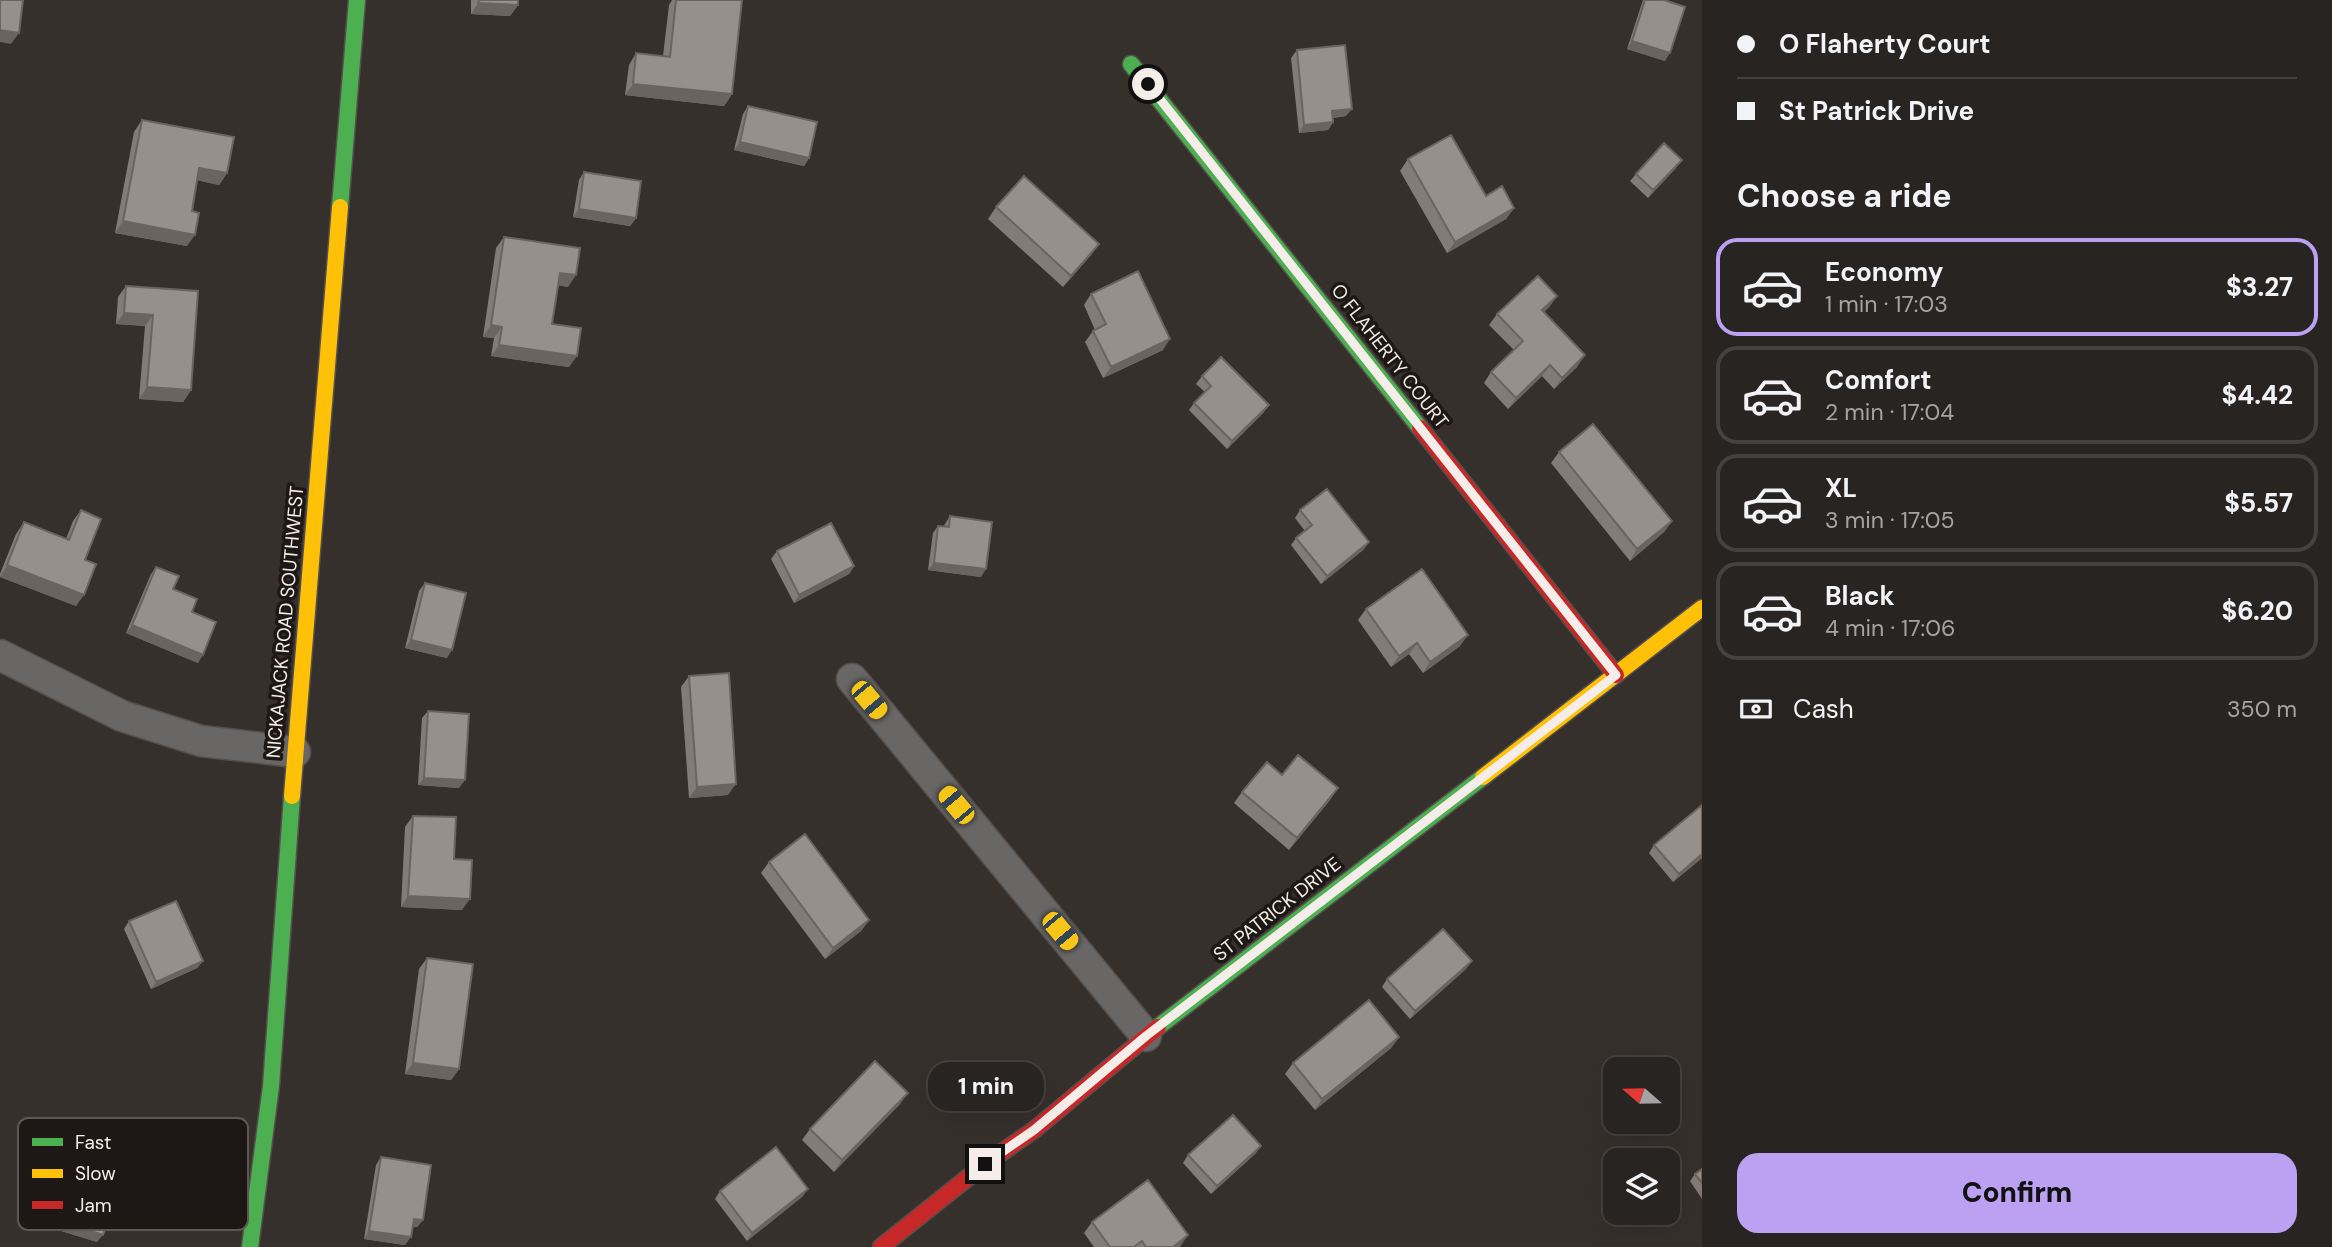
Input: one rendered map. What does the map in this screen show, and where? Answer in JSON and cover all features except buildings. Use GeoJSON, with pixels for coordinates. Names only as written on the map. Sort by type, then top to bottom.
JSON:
{"type":"FeatureCollection","features":[{"type":"Feature","properties":{"kind":"street","name":"NICKAJACK ROAD SOUTHWEST"},"geometry":{"type":"LineString","coordinates":[[250,1247],[271,1086],[295,752],[357,0]]}},
{"type":"Feature","properties":{"kind":"street","name":"O FLAHERTY COURT"},"geometry":{"type":"LineString","coordinates":[[1131,64],[1616,675]]}},
{"type":"Feature","properties":{"kind":"street","name":"ST PATRICK DRIVE"},"geometry":{"type":"LineString","coordinates":[[881,1247],[985,1164],[1034,1130],[1146,1036],[1702,608]]}},
{"type":"Feature","properties":{"kind":"street"},"geometry":{"type":"LineString","coordinates":[[0,654],[121,716],[201,741],[295,752]]}},
{"type":"Feature","properties":{"kind":"street"},"geometry":{"type":"LineString","coordinates":[[852,679],[1146,1036]]}},
{"type":"Feature","properties":{"kind":"traffic: fast"},"geometry":{"type":"LineString","coordinates":[[340,207],[357,0]]}},
{"type":"Feature","properties":{"kind":"traffic: fast"},"geometry":{"type":"LineString","coordinates":[[1131,64],[1420,428]]}},
{"type":"Feature","properties":{"kind":"traffic: fast"},"geometry":{"type":"LineString","coordinates":[[1158,1027],[1483,777]]}},
{"type":"Feature","properties":{"kind":"traffic: fast"},"geometry":{"type":"LineString","coordinates":[[250,1247],[271,1086],[292,796]]}},
{"type":"Feature","properties":{"kind":"traffic: slow"},"geometry":{"type":"LineString","coordinates":[[292,796],[340,207]]}},
{"type":"Feature","properties":{"kind":"traffic: slow"},"geometry":{"type":"LineString","coordinates":[[1483,777],[1702,608]]}},
{"type":"Feature","properties":{"kind":"traffic: jam"},"geometry":{"type":"LineString","coordinates":[[1420,428],[1616,675]]}},
{"type":"Feature","properties":{"kind":"traffic: jam"},"geometry":{"type":"LineString","coordinates":[[881,1247],[985,1164],[1034,1130],[1158,1027]]}},
{"type":"Feature","properties":{"kind":"route"},"geometry":{"type":"LineString","coordinates":[[985,1164],[1034,1130],[1146,1036],[1616,675],[1148,84]]}}]}
